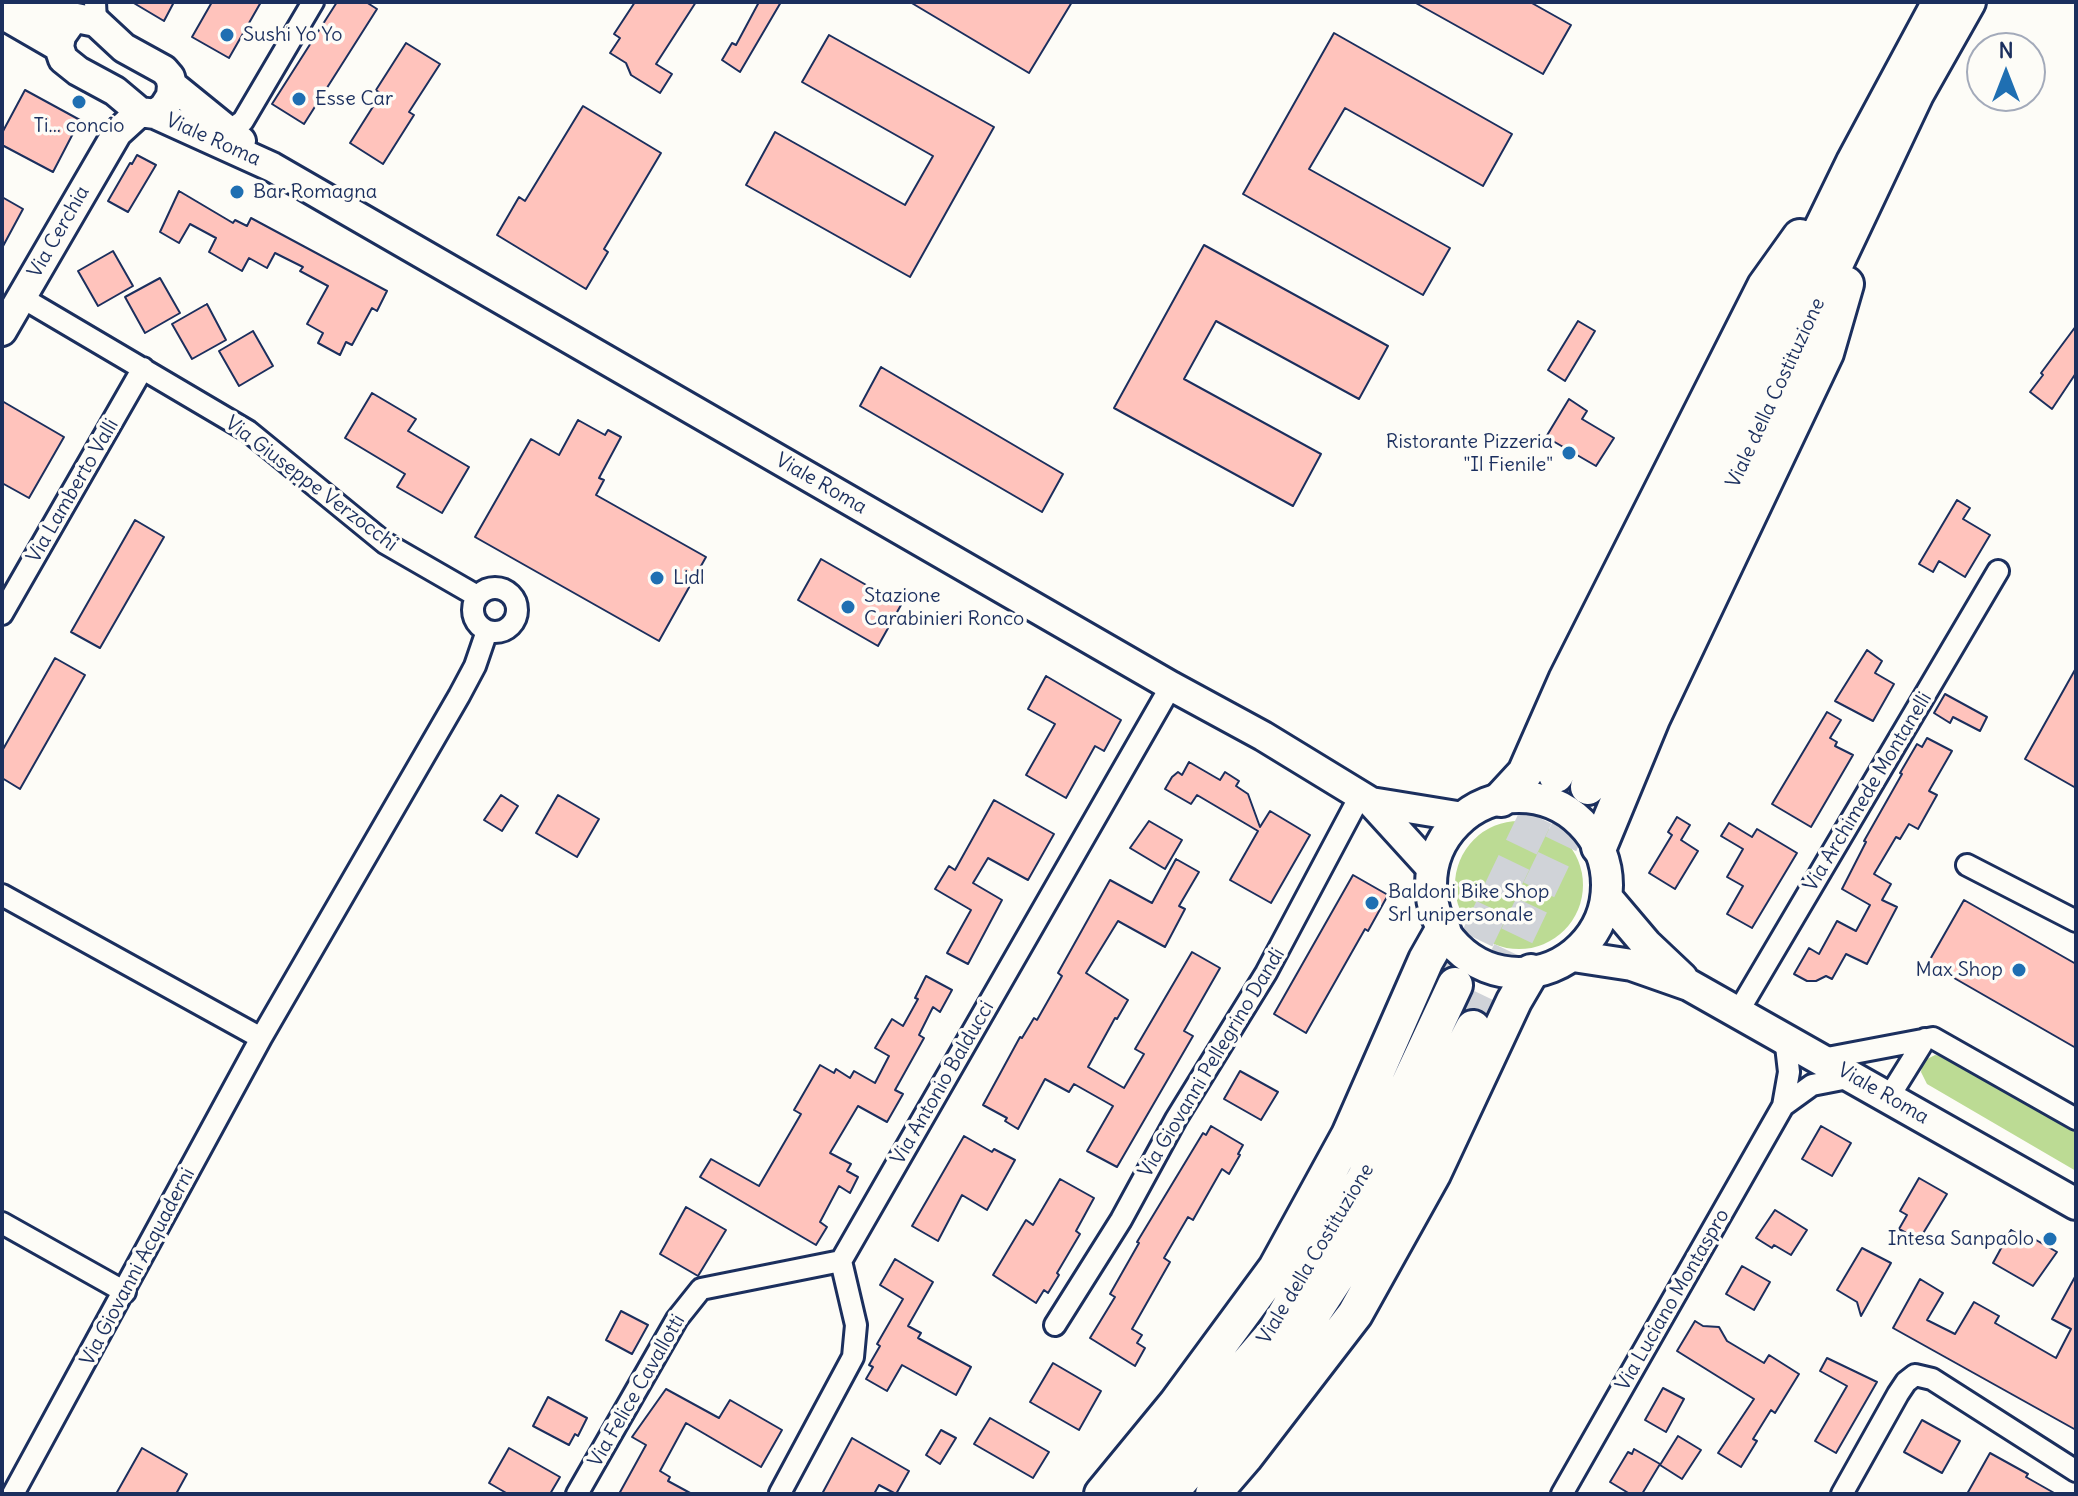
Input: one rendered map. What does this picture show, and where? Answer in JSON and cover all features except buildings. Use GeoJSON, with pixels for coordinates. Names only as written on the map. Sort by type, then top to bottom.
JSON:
{"type":"FeatureCollection","features":[{"type":"Feature","properties":{"kind":"highway","name":"Viale della Costituzione"},"geometry":{"type":"LineString","coordinates":[[1588,787],[1940,2]]}},
{"type":"Feature","properties":{"kind":"highway","name":"Viale della Costituzione"},"geometry":{"type":"LineString","coordinates":[[1556,775],[1864,176],[1916,94],[1968,2]]}},
{"type":"Feature","properties":{"kind":"highway"},"geometry":{"type":"LineString","coordinates":[[1501,799],[1525,773],[1566,680],[1765,286],[1864,176]]}},
{"type":"Feature","properties":{"kind":"highway"},"geometry":{"type":"LineString","coordinates":[[1599,847],[1652,719],[1826,353],[1864,176]]}},
{"type":"Feature","properties":{"kind":"highway"},"geometry":{"type":"LineString","coordinates":[[1102,1494],[1176,1404],[1276,1268],[1349,1135],[1426,960],[1443,930]]}},
{"type":"Feature","properties":{"kind":"highway"},"geometry":{"type":"LineString","coordinates":[[1213,1494],[1355,1314],[1433,1174],[1514,1001],[1531,972]]}},
{"type":"Feature","properties":{"kind":"highway","name":"Viale della Costituzione"},"geometry":{"type":"LineString","coordinates":[[1132,1494],[1275,1332],[1365,1177],[1455,985]]}},
{"type":"Feature","properties":{"kind":"highway","name":"Viale della Costituzione"},"geometry":{"type":"LineString","coordinates":[[1169,1494],[1278,1367],[1374,1220],[1473,1028]]}},
{"type":"Feature","properties":{"kind":"main road"},"geometry":{"type":"LineString","coordinates":[[20,2],[37,10],[86,11]]}},
{"type":"Feature","properties":{"kind":"main road"},"geometry":{"type":"LineString","coordinates":[[2,14],[59,47],[61,36],[86,11]]}},
{"type":"Feature","properties":{"kind":"main road","name":"Viale Roma"},"geometry":{"type":"LineString","coordinates":[[86,11],[124,48],[164,70],[172,85],[272,167]]}},
{"type":"Feature","properties":{"kind":"main road","name":"Viale Roma"},"geometry":{"type":"LineString","coordinates":[[59,47],[63,59],[78,71],[147,113],[272,167],[1171,686],[1263,736],[1366,799],[1432,869]]}},
{"type":"Feature","properties":{"kind":"main road","name":"Via Cerchia"},"geometry":{"type":"LineString","coordinates":[[2,331],[117,133],[147,113],[164,107],[171,96],[172,85]]}},
{"type":"Feature","properties":{"kind":"main road"},"geometry":{"type":"LineString","coordinates":[[115,91],[117,133]]}},
{"type":"Feature","properties":{"kind":"main road"},"geometry":{"type":"LineString","coordinates":[[1530,798],[1558,806],[1582,823],[1599,847],[1607,872],[1607,898],[1601,920],[1573,956],[1553,967],[1531,972],[1505,972],[1481,964],[1459,950],[1443,930],[1435,911],[1431,890],[1432,869],[1438,849],[1463,817],[1501,799],[1530,798]]}},
{"type":"Feature","properties":{"kind":"main road","name":"Viale Roma"},"geometry":{"type":"LineString","coordinates":[[1366,799],[1463,817]]}},
{"type":"Feature","properties":{"kind":"main road","name":"Viale Roma"},"geometry":{"type":"LineString","coordinates":[[1607,898],[1646,944],[1689,985]]}},
{"type":"Feature","properties":{"kind":"main road","name":"Viale Roma"},"geometry":{"type":"LineString","coordinates":[[1573,956],[1632,965],[1689,985],[2076,1204]]}},
{"type":"Feature","properties":{"kind":"street"},"geometry":{"type":"LineString","coordinates":[[229,131],[243,121],[313,2]]}},
{"type":"Feature","properties":{"kind":"street","name":"Via Giuseppe Verzocchi"},"geometry":{"type":"LineString","coordinates":[[21,297],[248,431],[385,543],[477,596]]}},
{"type":"Feature","properties":{"kind":"street","name":"Via Lamberto Valli"},"geometry":{"type":"LineString","coordinates":[[2,614],[143,368]]}},
{"type":"Feature","properties":{"kind":"street","name":"Via Archimede Montanelli"},"geometry":{"type":"LineString","coordinates":[[1738,1012],[1998,571]]}},
{"type":"Feature","properties":{"kind":"street"},"geometry":{"type":"LineString","coordinates":[[488,588],[509,592],[517,604],[516,618],[507,629],[494,633],[487,631],[473,616],[473,602],[488,588]]}},
{"type":"Feature","properties":{"kind":"street","name":"Via Giovanni Acquaderni"},"geometry":{"type":"LineString","coordinates":[[13,1494],[261,1038],[459,696],[475,666],[487,631]]}},
{"type":"Feature","properties":{"kind":"street","name":"Via Antonio Balducci"},"geometry":{"type":"LineString","coordinates":[[841,1261],[1171,686]]}},
{"type":"Feature","properties":{"kind":"street","name":"Via Giovanni Pellegrino Dandi"},"geometry":{"type":"LineString","coordinates":[[1055,1325],[1121,1220],[1176,1119],[1266,973],[1366,799]]}},
{"type":"Feature","properties":{"kind":"street"},"geometry":{"type":"LineString","coordinates":[[1967,865],[2076,921]]}},
{"type":"Feature","properties":{"kind":"street"},"geometry":{"type":"LineString","coordinates":[[2,895],[261,1038]]}},
{"type":"Feature","properties":{"kind":"street","name":"Via Luciano Montaspro"},"geometry":{"type":"LineString","coordinates":[[1562,1494],[1783,1106],[1789,1072],[1785,1037]]}},
{"type":"Feature","properties":{"kind":"street"},"geometry":{"type":"LineString","coordinates":[[1822,1059],[1933,1038],[2076,1119]]}},
{"type":"Feature","properties":{"kind":"street"},"geometry":{"type":"LineString","coordinates":[[1889,1097],[1925,1039]]}},
{"type":"Feature","properties":{"kind":"street","name":"Via Luciano Montaspro"},"geometry":{"type":"LineString","coordinates":[[1783,1106],[1812,1085],[1853,1077]]}},
{"type":"Feature","properties":{"kind":"street"},"geometry":{"type":"LineString","coordinates":[[2,1223],[125,1292]]}},
{"type":"Feature","properties":{"kind":"street"},"geometry":{"type":"LineString","coordinates":[[780,1493],[853,1357],[856,1325],[841,1261]]}},
{"type":"Feature","properties":{"kind":"street","name":"Via Felice Cavallotti"},"geometry":{"type":"LineString","coordinates":[[577,1494],[677,1319],[701,1289],[841,1261]]}},
{"type":"Feature","properties":{"kind":"street"},"geometry":{"type":"LineString","coordinates":[[1842,1494],[1898,1394],[1915,1375],[1932,1379],[2076,1471]]}},
{"type":"Feature","properties":{"kind":"green space"},"geometry":{"type":"Polygon","coordinates":[[[1519,821],[1543,826],[1564,840],[1578,861],[1583,885],[1578,909],[1564,930],[1543,944],[1519,949],[1495,944],[1474,930],[1460,909],[1455,885],[1460,861],[1474,840],[1495,826],[1519,821]]]}},
{"type":"Feature","properties":{"kind":"green space"},"geometry":{"type":"Polygon","coordinates":[[[1935,1055],[1946,1057],[2076,1131],[2076,1171],[1927,1084],[1921,1072],[1923,1061],[1935,1055]]]}},
{"type":"Feature","properties":{"kind":"tunnel"},"geometry":{"type":"LineString","coordinates":[[1455,985],[1556,775]]}},
{"type":"Feature","properties":{"kind":"tunnel"},"geometry":{"type":"LineString","coordinates":[[1473,1028],[1588,787]]}},
{"type":"Feature","properties":{"kind":"place","name":"Sushi Yo Yo"},"geometry":{"type":"Point","coordinates":[227,35]}},
{"type":"Feature","properties":{"kind":"place","name":"Esse Car"},"geometry":{"type":"Point","coordinates":[299,99]}},
{"type":"Feature","properties":{"kind":"place","name":"Ti... concio"},"geometry":{"type":"Point","coordinates":[79,102]}},
{"type":"Feature","properties":{"kind":"place","name":"Bar Romagna"},"geometry":{"type":"Point","coordinates":[237,192]}},
{"type":"Feature","properties":{"kind":"place","name":"Ristorante Pizzeria \"Il Fienile\""},"geometry":{"type":"Point","coordinates":[1569,453]}},
{"type":"Feature","properties":{"kind":"place","name":"Lidl"},"geometry":{"type":"Point","coordinates":[657,578]}},
{"type":"Feature","properties":{"kind":"place","name":"Stazione Carabinieri Ronco"},"geometry":{"type":"Point","coordinates":[848,607]}},
{"type":"Feature","properties":{"kind":"place","name":"Baldoni Bike Shop Srl unipersonale"},"geometry":{"type":"Point","coordinates":[1372,903]}},
{"type":"Feature","properties":{"kind":"place","name":"Max Shop"},"geometry":{"type":"Point","coordinates":[2019,970]}},
{"type":"Feature","properties":{"kind":"place","name":"Intesa Sanpaolo"},"geometry":{"type":"Point","coordinates":[2050,1239]}}]}
